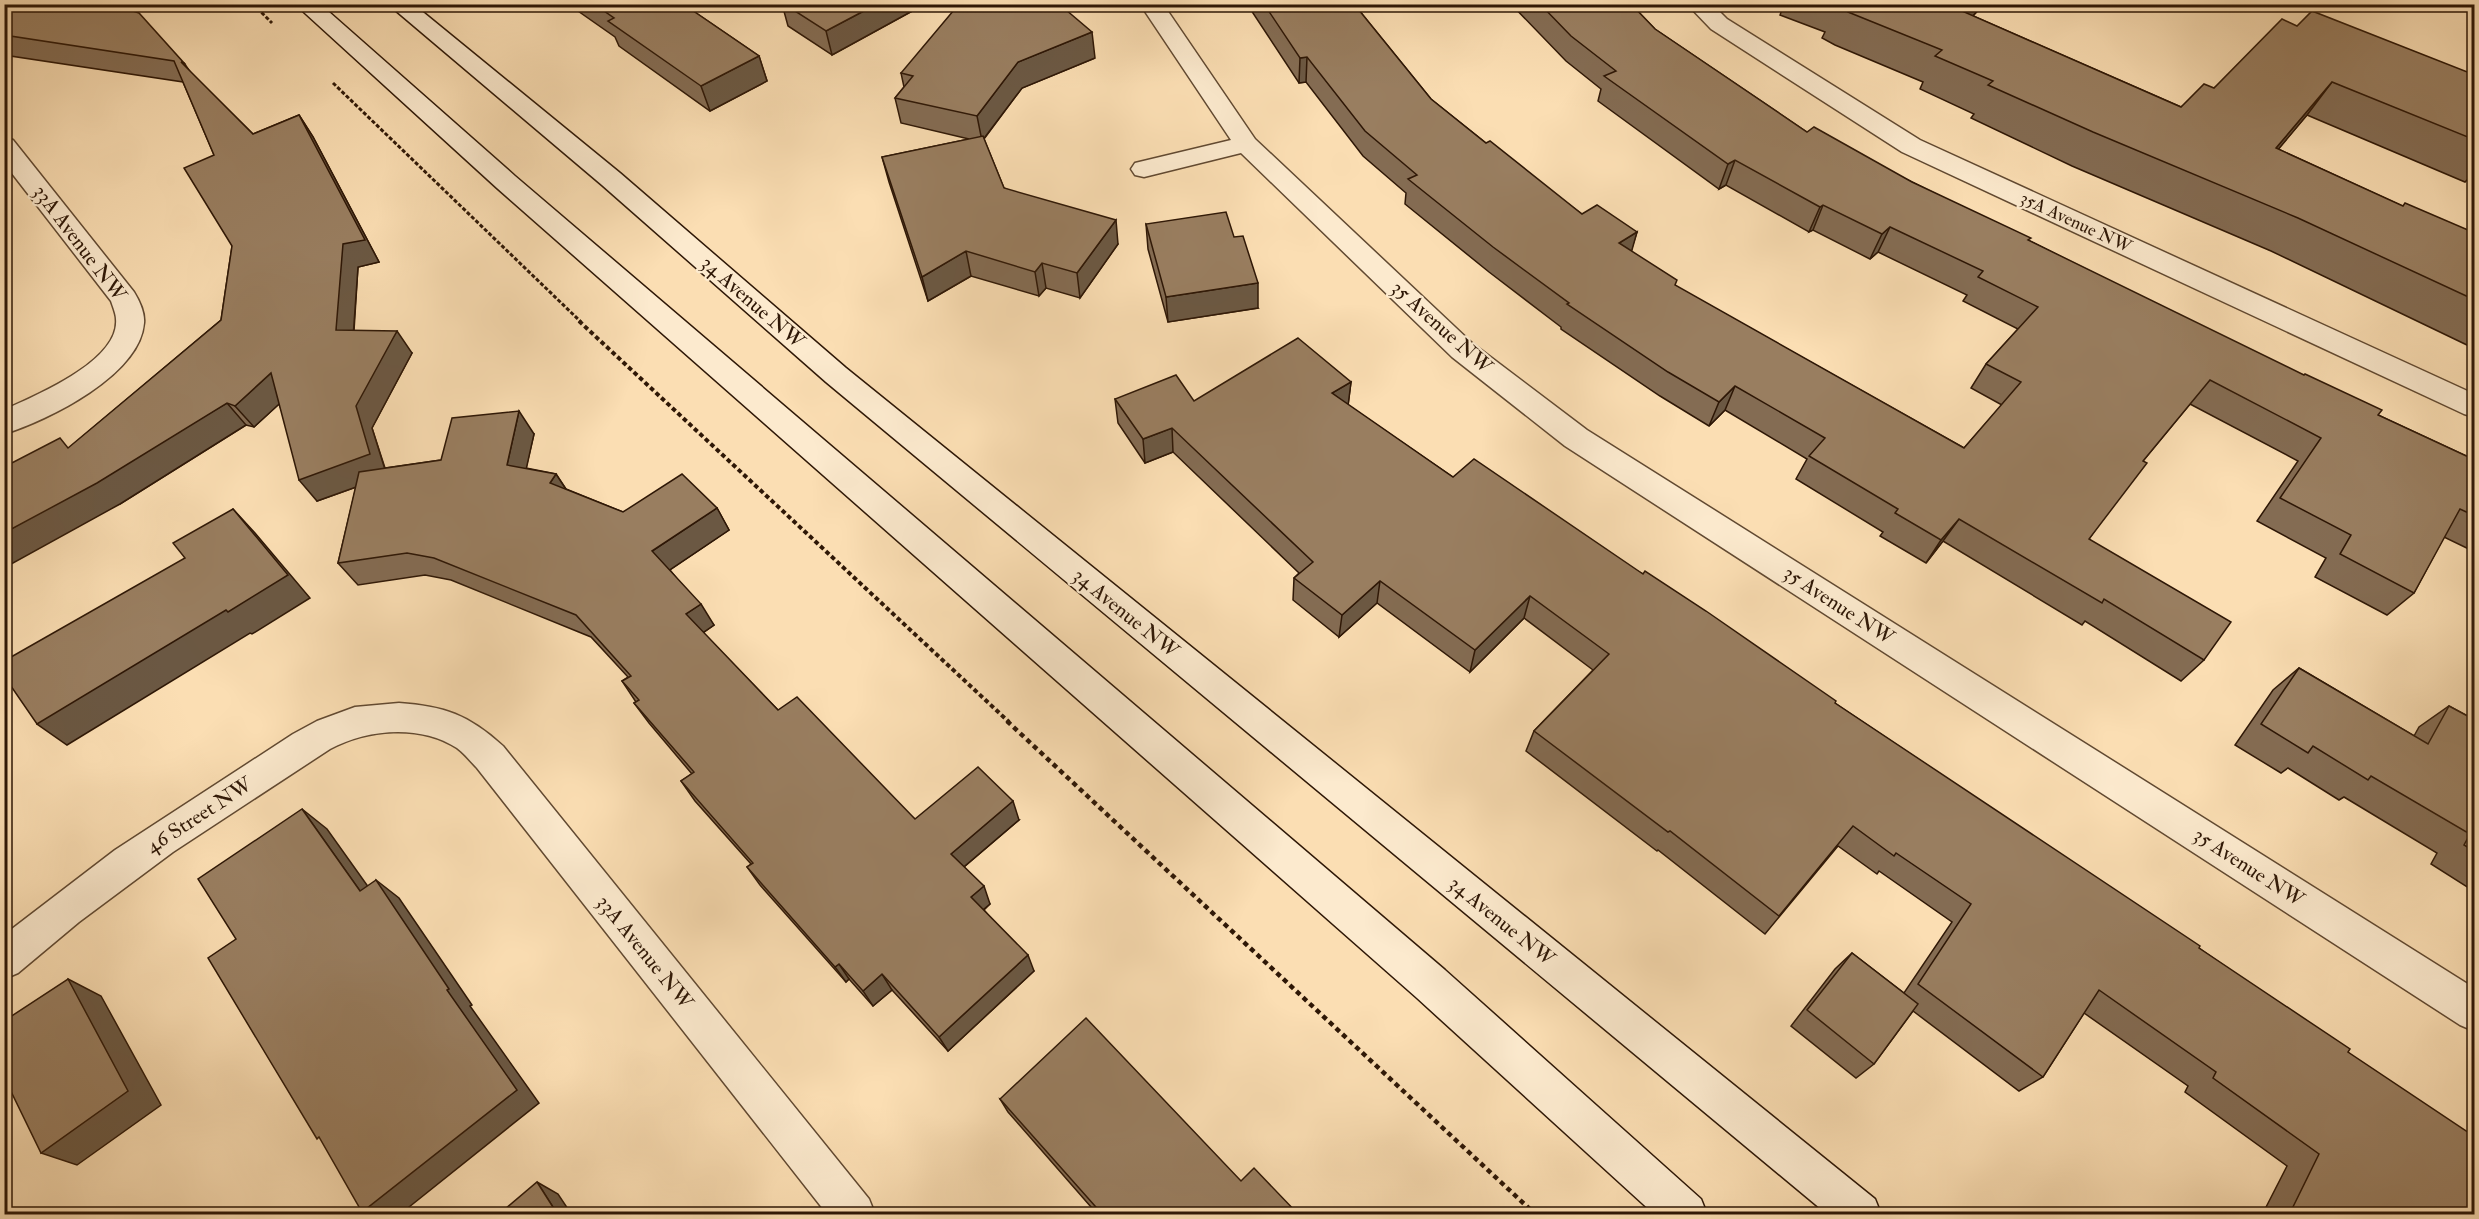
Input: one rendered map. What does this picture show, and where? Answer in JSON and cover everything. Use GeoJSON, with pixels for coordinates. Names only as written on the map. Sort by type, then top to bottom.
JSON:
{"type":"FeatureCollection","features":[{"type":"Feature","properties":{"kind":"street"},"geometry":{"type":"LineString","coordinates":[[306,4],[506,182],[1431,984],[1686,1215]]}},
{"type":"Feature","properties":{"kind":"street","name":"34 Avenue NW"},"geometry":{"type":"LineString","coordinates":[[399,4],[612,179],[836,375],[1860,1215]]}},
{"type":"Feature","properties":{"kind":"street","name":"35 Avenue NW"},"geometry":{"type":"LineString","coordinates":[[1151,4],[1246,144],[1462,350],[1576,438],[2475,1011]]}},
{"type":"Feature","properties":{"kind":"street","name":"35A Avenue NW"},"geometry":{"type":"LineString","coordinates":[[1698,4],[1719,24],[1911,146],[2475,406]]}},
{"type":"Feature","properties":{"kind":"street"},"geometry":{"type":"LineString","coordinates":[[1144,169],[1246,144]]}},
{"type":"Feature","properties":{"kind":"street","name":"33A Avenue NW"},"geometry":{"type":"LineString","coordinates":[[4,145],[129,309],[132,322],[129,336],[122,349],[90,378],[4,423]]}},
{"type":"Feature","properties":{"kind":"street","name":"46 Street NW"},"geometry":{"type":"LineString","coordinates":[[4,960],[119,868],[173,830],[318,738],[353,723],[385,717],[416,719]]}},
{"type":"Feature","properties":{"kind":"street","name":"33A Avenue NW"},"geometry":{"type":"LineString","coordinates":[[416,719],[441,724],[470,738],[490,757],[854,1215]]}},
{"type":"Feature","properties":{"kind":"path"},"geometry":{"type":"LineString","coordinates":[[253,4],[278,28]]}},
{"type":"Feature","properties":{"kind":"path"},"geometry":{"type":"LineString","coordinates":[[327,77],[555,298],[932,648],[1535,1215]]}},
{"type":"Feature","properties":{"kind":"building"},"geometry":{"type":"Polygon","coordinates":[[[4,4],[111,4],[139,13],[184,63],[181,62],[253,134],[299,115],[365,240],[343,244],[336,330],[397,331],[356,406],[370,454],[299,480],[271,373],[235,406],[227,403],[97,483],[4,533],[4,467],[60,438],[68,448],[221,320],[232,246],[184,168],[214,155],[174,61],[4,35],[4,4]]]}},
{"type":"Feature","properties":{"kind":"building"},"geometry":{"type":"Polygon","coordinates":[[[594,4],[683,4],[759,56],[701,86],[608,21],[614,18],[594,4]]]}},
{"type":"Feature","properties":{"kind":"building"},"geometry":{"type":"Polygon","coordinates":[[[784,4],[877,4],[826,31],[784,4]]]}},
{"type":"Feature","properties":{"kind":"building"},"geometry":{"type":"Polygon","coordinates":[[[959,4],[1059,4],[1092,32],[1018,62],[977,116],[895,98],[913,76],[901,73],[959,4]]]}},
{"type":"Feature","properties":{"kind":"building"},"geometry":{"type":"Polygon","coordinates":[[[1264,4],[1354,4],[1431,99],[1486,143],[1490,141],[1582,214],[1597,205],[1637,232],[1619,243],[1677,280],[1675,285],[1964,448],[2021,382],[1986,364],[2038,307],[1978,277],[1983,271],[1890,227],[1882,234],[1823,205],[1820,207],[1735,160],[1728,164],[1604,76],[1616,71],[1571,36],[1540,4],[1631,4],[1655,29],[1807,132],[1814,127],[1912,182],[2031,238],[2028,240],[2304,375],[2382,410],[2378,415],[2475,460],[2475,516],[2460,509],[2414,593],[2340,554],[2351,535],[2280,498],[2321,438],[2210,380],[2143,461],[2147,463],[2089,539],[2231,622],[2204,660],[2104,599],[2102,603],[1959,519],[1941,540],[1895,513],[1898,509],[1809,456],[1825,438],[1735,386],[1719,402],[1668,372],[1567,304],[1569,303],[1493,247],[1408,179],[1417,175],[1365,131],[1307,57],[1300,58],[1264,4]]]}},
{"type":"Feature","properties":{"kind":"building"},"geometry":{"type":"Polygon","coordinates":[[[1835,4],[1968,4],[1962,11],[2181,107],[2204,84],[2214,88],[2282,19],[2297,26],[2312,11],[2475,75],[2475,140],[2332,82],[2276,148],[2403,206],[2405,203],[2475,233],[2475,300],[2298,218],[1988,85],[1993,81],[1935,56],[1942,50],[1848,12],[1835,4]]]}},
{"type":"Feature","properties":{"kind":"building"},"geometry":{"type":"Polygon","coordinates":[[[983,136],[1004,188],[1116,220],[1077,273],[1042,263],[1035,272],[966,251],[922,277],[882,157],[983,136]]]}},
{"type":"Feature","properties":{"kind":"building"},"geometry":{"type":"Polygon","coordinates":[[[1226,212],[1234,237],[1243,236],[1258,283],[1166,297],[1146,224],[1226,212]]]}},
{"type":"Feature","properties":{"kind":"building"},"geometry":{"type":"Polygon","coordinates":[[[1298,338],[1351,382],[1332,393],[1453,477],[1474,459],[1643,574],[1645,571],[1706,611],[1836,701],[1835,703],[2200,946],[2199,948],[2350,1049],[2348,1052],[2475,1137],[2475,1215],[2289,1215],[2319,1154],[2213,1078],[2216,1072],[2099,990],[2043,1077],[1918,984],[1971,904],[1896,853],[1894,856],[1853,826],[1779,916],[1670,831],[1668,832],[1534,731],[1609,654],[1530,596],[1475,650],[1380,581],[1342,615],[1294,578],[1313,562],[1172,428],[1143,439],[1115,399],[1176,375],[1194,401],[1298,338]]]}},
{"type":"Feature","properties":{"kind":"building"},"geometry":{"type":"Polygon","coordinates":[[[519,411],[507,465],[556,474],[550,483],[623,512],[682,474],[717,508],[652,551],[701,604],[686,614],[778,710],[797,697],[915,819],[978,767],[1013,801],[951,854],[984,886],[971,897],[1028,955],[939,1037],[882,974],[863,991],[839,964],[835,967],[747,867],[753,863],[681,781],[694,772],[634,703],[639,700],[622,681],[631,676],[576,615],[434,558],[407,553],[338,563],[359,472],[441,460],[452,418],[519,411]]]}},
{"type":"Feature","properties":{"kind":"building"},"geometry":{"type":"Polygon","coordinates":[[[233,509],[288,575],[37,724],[4,676],[4,661],[185,558],[173,543],[233,509]]]}},
{"type":"Feature","properties":{"kind":"building"},"geometry":{"type":"Polygon","coordinates":[[[2299,668],[2428,744],[2449,706],[2475,720],[2475,852],[2464,845],[2470,834],[2371,776],[2368,780],[2313,746],[2308,753],[2261,724],[2299,668]]]}},
{"type":"Feature","properties":{"kind":"building"},"geometry":{"type":"Polygon","coordinates":[[[302,809],[360,891],[376,880],[449,989],[447,990],[517,1090],[362,1212],[319,1137],[317,1139],[208,958],[236,939],[198,879],[302,809]]]}},
{"type":"Feature","properties":{"kind":"building"},"geometry":{"type":"Polygon","coordinates":[[[1852,953],[1918,1004],[1874,1064],[1807,1010],[1852,953]]]}},
{"type":"Feature","properties":{"kind":"building"},"geometry":{"type":"Polygon","coordinates":[[[68,979],[128,1091],[41,1153],[4,1077],[4,1021],[68,979]]]}},
{"type":"Feature","properties":{"kind":"building"},"geometry":{"type":"Polygon","coordinates":[[[1086,1018],[1241,1181],[1254,1168],[1299,1215],[1103,1215],[1000,1099],[1086,1018]]]}},
{"type":"Feature","properties":{"kind":"building"},"geometry":{"type":"Polygon","coordinates":[[[537,1182],[558,1215],[498,1215],[537,1182]]]}}]}
